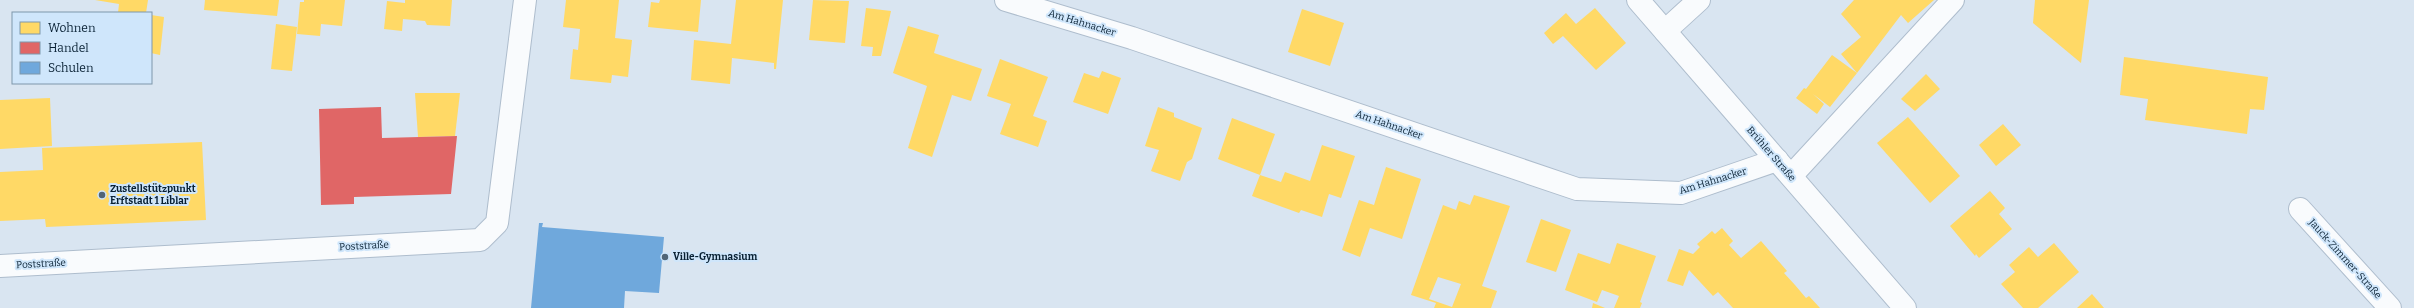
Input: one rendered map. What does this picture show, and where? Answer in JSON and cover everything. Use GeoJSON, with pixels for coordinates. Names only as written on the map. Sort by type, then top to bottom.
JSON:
{"type":"FeatureCollection","features":[{"type":"Feature","properties":{"kind":"street","name":"Poststraße"},"geometry":{"type":"LineString","coordinates":[[0,266],[480,240],[497,223],[525,0]]}},
{"type":"Feature","properties":{"kind":"street","name":"Am Hahnacker"},"geometry":{"type":"LineString","coordinates":[[1006,0],[1132,38],[1577,189],[1681,193],[1784,168]]}},
{"type":"Feature","properties":{"kind":"street","name":"Brühler Straße"},"geometry":{"type":"LineString","coordinates":[[1638,0],[1905,308]]}},
{"type":"Feature","properties":{"kind":"street"},"geometry":{"type":"LineString","coordinates":[[1665,31],[1699,0]]}},
{"type":"Feature","properties":{"kind":"street"},"geometry":{"type":"LineString","coordinates":[[1784,168],[1953,0]]}},
{"type":"Feature","properties":{"kind":"street","name":"Jauck-Zimmer-Straße"},"geometry":{"type":"LineString","coordinates":[[2300,209],[2390,308]]}},
{"type":"Feature","properties":{"kind":"building: Wohnen"},"geometry":{"type":"Polygon","coordinates":[[[95,0],[148,0],[146,12],[118,12],[119,4],[95,0]]]}},
{"type":"Feature","properties":{"kind":"building: Wohnen"},"geometry":{"type":"Polygon","coordinates":[[[205,0],[279,0],[277,16],[204,10],[205,0]]]}},
{"type":"Feature","properties":{"kind":"building: Wohnen"},"geometry":{"type":"Polygon","coordinates":[[[304,0],[345,0],[342,26],[321,24],[320,36],[297,34],[300,2],[304,2],[304,0]]]}},
{"type":"Feature","properties":{"kind":"building: Wohnen"},"geometry":{"type":"Polygon","coordinates":[[[405,0],[452,0],[450,26],[427,25],[425,21],[403,19],[402,31],[384,29],[387,1],[405,3],[405,0]]]}},
{"type":"Feature","properties":{"kind":"building: Wohnen"},"geometry":{"type":"Polygon","coordinates":[[[566,0],[619,0],[615,38],[632,40],[628,77],[612,75],[611,83],[570,79],[573,49],[578,50],[580,29],[563,27],[566,0]]]}},
{"type":"Feature","properties":{"kind":"building: Wohnen"},"geometry":{"type":"Polygon","coordinates":[[[660,0],[701,0],[698,32],[648,27],[651,2],[659,3],[660,0]]]}},
{"type":"Feature","properties":{"kind":"building: Wohnen"},"geometry":{"type":"Polygon","coordinates":[[[736,0],[783,0],[776,69],[774,69],[774,63],[732,58],[730,84],[691,80],[694,40],[731,44],[736,0]]]}},
{"type":"Feature","properties":{"kind":"building: Wohnen"},"geometry":{"type":"Polygon","coordinates":[[[813,0],[849,1],[845,43],[809,40],[813,0]]]}},
{"type":"Feature","properties":{"kind":"building: Wohnen"},"geometry":{"type":"Polygon","coordinates":[[[1854,0],[1934,0],[1908,23],[1901,15],[1857,73],[1841,54],[1861,37],[1841,14],[1854,0]]]}},
{"type":"Feature","properties":{"kind":"building: Wohnen"},"geometry":{"type":"Polygon","coordinates":[[[2035,0],[2089,0],[2081,63],[2033,23],[2035,0]]]}},
{"type":"Feature","properties":{"kind":"building: Wohnen"},"geometry":{"type":"Polygon","coordinates":[[[866,8],[891,11],[881,56],[872,56],[873,47],[861,46],[866,8]]]}},
{"type":"Feature","properties":{"kind":"building: Wohnen"},"geometry":{"type":"Polygon","coordinates":[[[1595,8],[1626,43],[1596,70],[1563,36],[1553,44],[1544,33],[1566,13],[1576,24],[1595,8]]]}},
{"type":"Feature","properties":{"kind":"building: Wohnen"},"geometry":{"type":"Polygon","coordinates":[[[1302,9],[1344,23],[1330,66],[1288,52],[1302,9]]]}},
{"type":"Feature","properties":{"kind":"building: Wohnen"},"geometry":{"type":"Polygon","coordinates":[[[152,15],[164,17],[160,55],[152,53],[152,15]]]}},
{"type":"Feature","properties":{"kind":"building: Wohnen"},"geometry":{"type":"Polygon","coordinates":[[[276,24],[297,27],[292,71],[271,69],[276,24]]]}},
{"type":"Feature","properties":{"kind":"building: Wohnen"},"geometry":{"type":"Polygon","coordinates":[[[908,26],[939,35],[934,53],[982,69],[971,101],[952,95],[932,157],[908,148],[927,86],[893,73],[908,26]]]}},
{"type":"Feature","properties":{"kind":"building: Wohnen"},"geometry":{"type":"Polygon","coordinates":[[[1832,55],[1857,73],[1830,107],[1813,94],[1824,104],[1817,114],[1796,98],[1804,88],[1806,89],[1832,55]]]}},
{"type":"Feature","properties":{"kind":"building: Wohnen"},"geometry":{"type":"Polygon","coordinates":[[[2124,57],[2268,77],[2264,110],[2250,109],[2247,134],[2145,120],[2148,99],[2120,95],[2124,57]]]}},
{"type":"Feature","properties":{"kind":"building: Wohnen"},"geometry":{"type":"Polygon","coordinates":[[[1000,59],[1048,77],[1033,116],[1047,121],[1038,147],[1000,134],[1011,104],[987,96],[1000,59]]]}},
{"type":"Feature","properties":{"kind":"building: Wohnen"},"geometry":{"type":"Polygon","coordinates":[[[1102,71],[1121,78],[1108,114],[1073,102],[1084,73],[1099,78],[1102,71]]]}},
{"type":"Feature","properties":{"kind":"building: Wohnen"},"geometry":{"type":"Polygon","coordinates":[[[1926,74],[1940,89],[1915,111],[1901,99],[1926,74]]]}},
{"type":"Feature","properties":{"kind":"building: Wohnen"},"geometry":{"type":"Polygon","coordinates":[[[415,93],[460,93],[455,136],[418,137],[415,93]]]}},
{"type":"Feature","properties":{"kind":"building: Wohnen"},"geometry":{"type":"Polygon","coordinates":[[[50,98],[52,146],[0,149],[0,100],[50,98]]]}},
{"type":"Feature","properties":{"kind":"building: Wohnen"},"geometry":{"type":"Polygon","coordinates":[[[1158,107],[1174,113],[1174,117],[1202,128],[1192,159],[1187,162],[1180,181],[1151,171],[1159,150],[1145,146],[1158,107]]]}},
{"type":"Feature","properties":{"kind":"building: Wohnen"},"geometry":{"type":"Polygon","coordinates":[[[1908,117],[1960,176],[1930,203],[1877,143],[1908,117]]]}},
{"type":"Feature","properties":{"kind":"building: Wohnen"},"geometry":{"type":"Polygon","coordinates":[[[1232,118],[1275,134],[1260,175],[1218,159],[1232,118]]]}},
{"type":"Feature","properties":{"kind":"building: Wohnen"},"geometry":{"type":"Polygon","coordinates":[[[2003,124],[2021,145],[1996,166],[1979,145],[2003,124]]]}},
{"type":"Feature","properties":{"kind":"building: Wohnen","name":"Zustellstützpunkt Erftstadt 1 Liblar"},"geometry":{"type":"Polygon","coordinates":[[[202,142],[206,220],[46,227],[45,219],[0,221],[0,172],[43,170],[42,148],[202,142]]]}},
{"type":"Feature","properties":{"kind":"building: Wohnen"},"geometry":{"type":"Polygon","coordinates":[[[1322,145],[1355,156],[1341,198],[1329,194],[1322,217],[1301,210],[1299,213],[1252,196],[1260,175],[1281,182],[1285,172],[1310,181],[1322,145]]]}},
{"type":"Feature","properties":{"kind":"building: Wohnen"},"geometry":{"type":"Polygon","coordinates":[[[1386,167],[1421,179],[1402,239],[1370,228],[1360,257],[1342,250],[1359,200],[1374,205],[1386,167]]]}},
{"type":"Feature","properties":{"kind":"building: Wohnen"},"geometry":{"type":"Polygon","coordinates":[[[1990,191],[2005,208],[1999,214],[2012,229],[1979,258],[1976,254],[1975,256],[1950,226],[1990,191]]]}},
{"type":"Feature","properties":{"kind":"building: Wohnen"},"geometry":{"type":"Polygon","coordinates":[[[1474,195],[1510,206],[1482,286],[1497,291],[1491,308],[1434,308],[1436,303],[1411,295],[1443,205],[1456,210],[1459,201],[1470,205],[1474,195]],[[1438,277],[1429,299],[1452,307],[1461,284],[1438,277]]]}},
{"type":"Feature","properties":{"kind":"building: Wohnen"},"geometry":{"type":"Polygon","coordinates":[[[1541,219],[1571,230],[1556,272],[1526,262],[1541,219]]]}},
{"type":"Feature","properties":{"kind":"building: Wohnen"},"geometry":{"type":"Polygon","coordinates":[[[1722,228],[1733,241],[1729,245],[1741,258],[1761,241],[1787,271],[1784,273],[1806,298],[1809,296],[1820,308],[1733,308],[1718,292],[1713,296],[1689,270],[1683,286],[1667,281],[1679,249],[1693,254],[1700,247],[1697,244],[1712,231],[1715,234],[1722,228]]]}},
{"type":"Feature","properties":{"kind":"building: Wohnen"},"geometry":{"type":"Polygon","coordinates":[[[1617,243],[1656,256],[1640,302],[1642,303],[1640,308],[1614,308],[1619,296],[1602,290],[1597,302],[1565,290],[1578,253],[1610,264],[1617,243]]]}},
{"type":"Feature","properties":{"kind":"building: Wohnen"},"geometry":{"type":"Polygon","coordinates":[[[2054,243],[2079,272],[2038,308],[2023,308],[2001,284],[2015,272],[2009,265],[2029,247],[2038,257],[2054,243]]]}},
{"type":"Feature","properties":{"kind":"building: Wohnen"},"geometry":{"type":"Polygon","coordinates":[[[2092,294],[2104,308],[2077,308],[2092,294]]]}},
{"type":"Feature","properties":{"kind":"building: Wohnen"},"geometry":{"type":"Polygon","coordinates":[[[1593,303],[1605,308],[1592,308],[1593,303]]]}},
{"type":"Feature","properties":{"kind":"building: Handel"},"geometry":{"type":"Polygon","coordinates":[[[381,107],[382,138],[457,136],[451,194],[354,197],[354,204],[321,205],[319,109],[381,107]]]}},
{"type":"Feature","properties":{"kind":"building: Schulen"},"geometry":{"type":"Polygon","coordinates":[[[539,223],[543,223],[542,227],[664,237],[659,293],[625,291],[624,308],[531,308],[539,223]]]}},
{"type":"Feature","properties":{"kind":"place","name":"Zustellstützpunkt Erftstadt 1 Liblar"},"geometry":{"type":"Point","coordinates":[102,195]}},
{"type":"Feature","properties":{"kind":"place","name":"Ville-Gymnasium"},"geometry":{"type":"Point","coordinates":[665,257]}}]}
